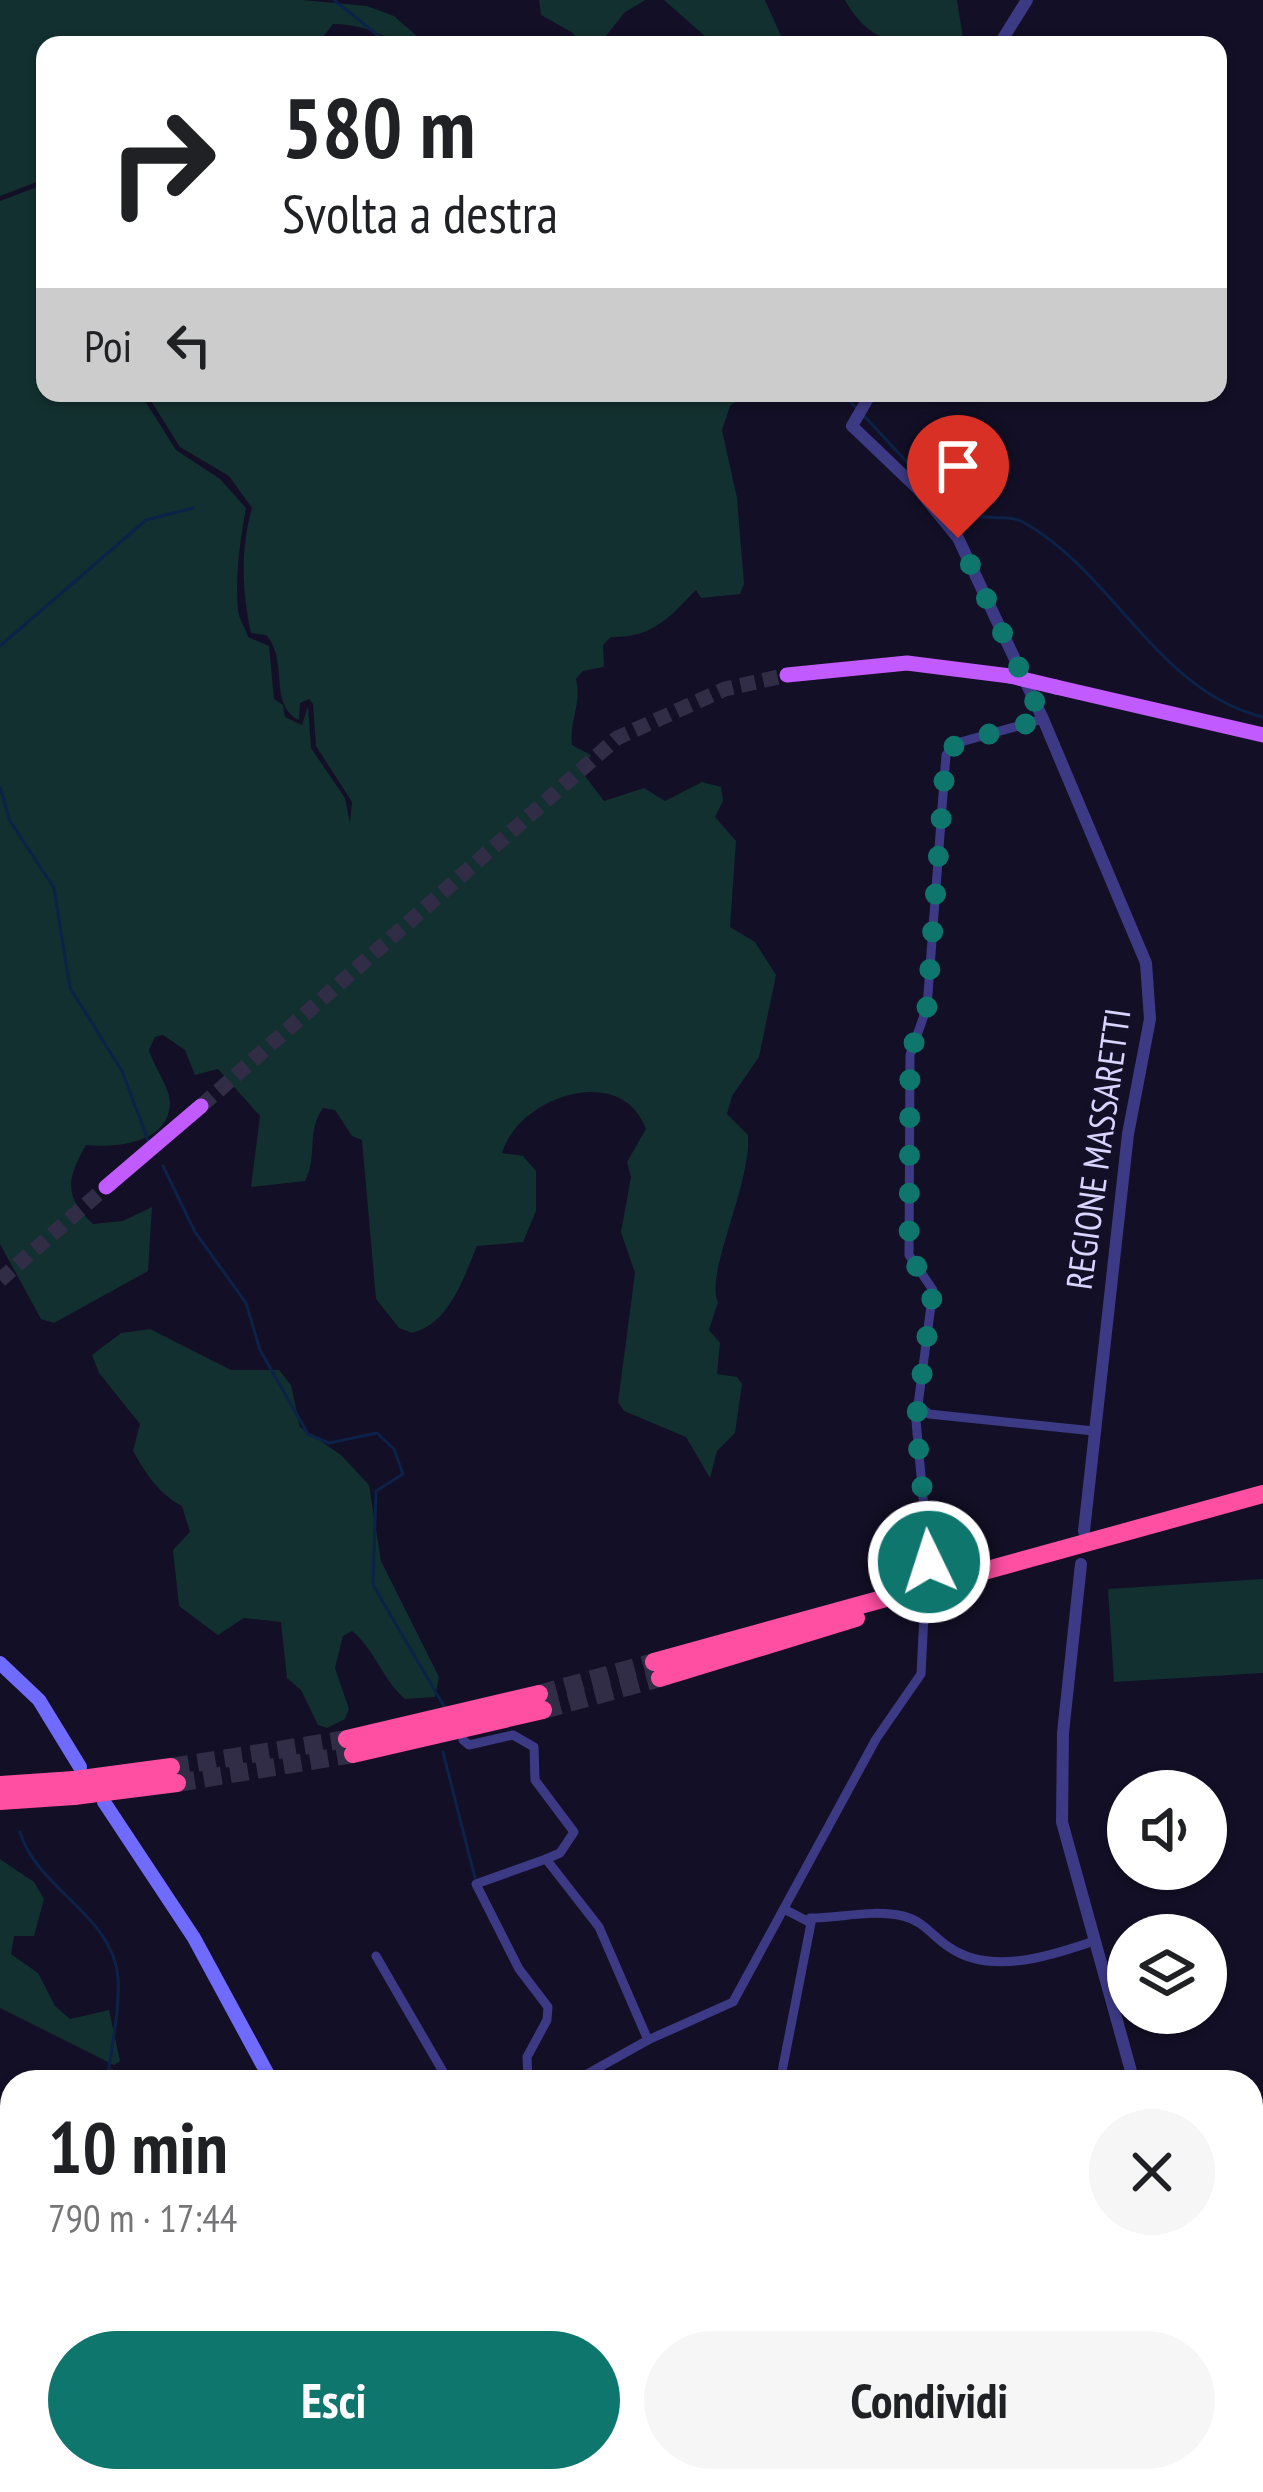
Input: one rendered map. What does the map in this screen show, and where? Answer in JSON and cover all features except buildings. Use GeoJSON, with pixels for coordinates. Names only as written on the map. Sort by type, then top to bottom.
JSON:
{"type":"FeatureCollection","features":[{"type":"Feature","properties":{"kind":"highway"},"geometry":{"type":"LineString","coordinates":[[657,1670],[1263,1494]]}},
{"type":"Feature","properties":{"kind":"highway"},"geometry":{"type":"LineString","coordinates":[[1176,1521],[1263,1506]]}},
{"type":"Feature","properties":{"kind":"highway"},"geometry":{"type":"LineString","coordinates":[[350,1747],[541,1702]]}},
{"type":"Feature","properties":{"kind":"highway"},"geometry":{"type":"LineString","coordinates":[[0,1786],[174,1775]]}},
{"type":"Feature","properties":{"kind":"highway"},"geometry":{"type":"LineString","coordinates":[[0,1801],[76,1781]]}},
{"type":"Feature","properties":{"kind":"main road"},"geometry":{"type":"LineString","coordinates":[[787,675],[907,663],[1010,676],[1263,735]]}},
{"type":"Feature","properties":{"kind":"main road"},"geometry":{"type":"LineString","coordinates":[[106,1187],[201,1106]]}},
{"type":"Feature","properties":{"kind":"main road"},"geometry":{"type":"LineString","coordinates":[[0,1663],[39,1700],[76,1781]]}},
{"type":"Feature","properties":{"kind":"main road"},"geometry":{"type":"LineString","coordinates":[[104,1802],[194,1938],[266,2070]]}},
{"type":"Feature","properties":{"kind":"street"},"geometry":{"type":"LineString","coordinates":[[1005,36],[1027,0]]}},
{"type":"Feature","properties":{"kind":"street","name":"REGIONE MASSARETTI"},"geometry":{"type":"LineString","coordinates":[[865,402],[856,415],[958,538],[1140,940],[1150,1019],[1128,1134],[1084,1531]]}},
{"type":"Feature","properties":{"kind":"street"},"geometry":{"type":"LineString","coordinates":[[929,1562],[916,1421],[921,1411],[918,1392],[933,1290],[909,1255],[910,1054],[927,1007],[946,755],[957,743],[1043,719]]}},
{"type":"Feature","properties":{"kind":"street"},"geometry":{"type":"LineString","coordinates":[[921,1411],[1094,1431]]}},
{"type":"Feature","properties":{"kind":"street"},"geometry":{"type":"LineString","coordinates":[[1081,1564],[1059,1789],[1062,1822],[1131,2070]]}},
{"type":"Feature","properties":{"kind":"street"},"geometry":{"type":"LineString","coordinates":[[594,2070],[734,2002],[876,1739],[921,1674],[925,1615]]}},
{"type":"Feature","properties":{"kind":"street"},"geometry":{"type":"LineString","coordinates":[[463,1740],[469,1745],[513,1735],[534,1747],[535,1780],[574,1832],[560,1853],[476,1884],[519,1969],[548,2007],[547,2020],[527,2057],[528,2070]]}},
{"type":"Feature","properties":{"kind":"street"},"geometry":{"type":"LineString","coordinates":[[547,1859],[599,1927],[648,2040]]}},
{"type":"Feature","properties":{"kind":"street"},"geometry":{"type":"LineString","coordinates":[[784,1909],[809,1918],[902,1916],[926,1926],[955,1952],[986,1960],[1011,1962],[1094,1941]]}},
{"type":"Feature","properties":{"kind":"street"},"geometry":{"type":"LineString","coordinates":[[782,2070],[809,1918]]}},
{"type":"Feature","properties":{"kind":"street"},"geometry":{"type":"LineString","coordinates":[[376,1956],[442,2070]]}},
{"type":"Feature","properties":{"kind":"green space"},"geometry":{"type":"Polygon","coordinates":[[[0,0],[302,0],[367,6],[394,16],[417,36],[385,36],[333,24],[324,36],[36,36],[36,182],[0,196],[0,0]]]}},
{"type":"Feature","properties":{"kind":"green space"},"geometry":{"type":"Polygon","coordinates":[[[539,0],[645,0],[624,13],[606,36],[574,36],[541,15],[539,0]]]}},
{"type":"Feature","properties":{"kind":"green space"},"geometry":{"type":"Polygon","coordinates":[[[664,0],[765,0],[781,36],[705,36],[664,0]]]}},
{"type":"Feature","properties":{"kind":"green space"},"geometry":{"type":"Polygon","coordinates":[[[845,0],[957,0],[963,36],[879,36],[856,17],[845,0]]]}},
{"type":"Feature","properties":{"kind":"green space"},"geometry":{"type":"Polygon","coordinates":[[[36,187],[36,402],[146,402],[176,450],[220,479],[246,508],[238,571],[239,616],[248,637],[269,646],[274,699],[283,705],[285,717],[302,725],[308,706],[311,748],[345,798],[350,823],[352,802],[316,746],[313,704],[309,699],[300,703],[299,720],[290,713],[281,693],[273,645],[266,635],[251,633],[244,571],[252,508],[229,476],[180,447],[152,402],[736,402],[722,430],[737,498],[744,584],[740,594],[701,598],[696,590],[649,630],[611,637],[603,645],[604,667],[583,671],[576,679],[572,736],[572,745],[591,755],[582,772],[604,801],[644,788],[665,801],[702,782],[721,787],[723,801],[715,817],[736,841],[730,927],[755,942],[776,975],[759,1057],[732,1096],[727,1114],[748,1135],[747,1155],[717,1272],[718,1302],[709,1330],[720,1343],[717,1374],[737,1377],[742,1384],[735,1433],[717,1451],[710,1478],[686,1437],[624,1411],[618,1402],[635,1273],[621,1232],[631,1177],[627,1162],[646,1129],[633,1108],[615,1096],[571,1094],[528,1116],[512,1133],[502,1153],[523,1156],[536,1171],[536,1211],[523,1242],[477,1246],[446,1310],[412,1333],[399,1328],[376,1299],[362,1140],[352,1136],[335,1110],[323,1108],[305,1181],[251,1187],[260,1116],[218,1069],[195,1075],[185,1050],[163,1035],[155,1037],[149,1050],[169,1097],[167,1117],[138,1140],[86,1145],[71,1186],[77,1204],[93,1224],[123,1221],[152,1207],[148,1271],[54,1323],[41,1319],[0,1244],[0,201],[36,187]]]}},
{"type":"Feature","properties":{"kind":"green space"},"geometry":{"type":"Polygon","coordinates":[[[150,1329],[231,1370],[279,1370],[291,1385],[300,1427],[341,1455],[369,1485],[381,1561],[439,1677],[435,1697],[405,1699],[352,1631],[343,1636],[335,1668],[349,1709],[345,1719],[327,1728],[318,1725],[301,1690],[287,1678],[281,1622],[244,1618],[218,1635],[179,1606],[173,1550],[190,1532],[182,1506],[160,1489],[133,1451],[140,1424],[99,1373],[92,1355],[121,1333],[150,1329]]]}},
{"type":"Feature","properties":{"kind":"green space"},"geometry":{"type":"Polygon","coordinates":[[[1263,1579],[1263,1673],[1114,1682],[1108,1589],[1263,1579]]]}},
{"type":"Feature","properties":{"kind":"green space"},"geometry":{"type":"Polygon","coordinates":[[[0,1859],[34,1882],[44,1899],[34,1936],[14,1936],[11,1954],[38,1973],[55,2006],[70,2019],[109,2010],[120,2061],[114,2065],[0,2008],[0,1859]]]}},
{"type":"Feature","properties":{"kind":"waterway"},"geometry":{"type":"LineString","coordinates":[[334,0],[379,36]]}},
{"type":"Feature","properties":{"kind":"waterway"},"geometry":{"type":"LineString","coordinates":[[850,402],[857,409]]}},
{"type":"Feature","properties":{"kind":"waterway"},"geometry":{"type":"LineString","coordinates":[[864,416],[945,499],[971,515],[1025,523],[1086,572],[1195,683],[1227,704],[1263,717]]}},
{"type":"Feature","properties":{"kind":"waterway"},"geometry":{"type":"LineString","coordinates":[[0,646],[146,520],[193,508]]}},
{"type":"Feature","properties":{"kind":"waterway"},"geometry":{"type":"LineString","coordinates":[[0,787],[10,821],[54,888],[70,988],[122,1071],[148,1140]]}},
{"type":"Feature","properties":{"kind":"waterway"},"geometry":{"type":"LineString","coordinates":[[163,1166],[195,1232],[246,1303],[260,1350],[308,1434],[329,1443],[377,1433],[394,1449],[403,1474],[376,1491],[373,1585],[445,1708]]}},
{"type":"Feature","properties":{"kind":"waterway"},"geometry":{"type":"LineString","coordinates":[[443,1752],[475,1878]]}},
{"type":"Feature","properties":{"kind":"waterway"},"geometry":{"type":"LineString","coordinates":[[20,1832],[42,1870],[90,1920],[113,1956],[118,2004],[109,2070]]}},
{"type":"Feature","properties":{"kind":"tunnel"},"geometry":{"type":"LineString","coordinates":[[201,1106],[617,738],[725,689],[787,675]]}},
{"type":"Feature","properties":{"kind":"tunnel"},"geometry":{"type":"LineString","coordinates":[[0,1280],[106,1187]]}},
{"type":"Feature","properties":{"kind":"tunnel"},"geometry":{"type":"LineString","coordinates":[[924,1615],[929,1562]]}},
{"type":"Feature","properties":{"kind":"tunnel"},"geometry":{"type":"LineString","coordinates":[[539,1694],[654,1662]]}},
{"type":"Feature","properties":{"kind":"tunnel"},"geometry":{"type":"LineString","coordinates":[[543,1710],[660,1678]]}},
{"type":"Feature","properties":{"kind":"tunnel"},"geometry":{"type":"LineString","coordinates":[[171,1767],[347,1739]]}},
{"type":"Feature","properties":{"kind":"tunnel"},"geometry":{"type":"LineString","coordinates":[[177,1783],[353,1754]]}},
{"type":"Feature","properties":{"kind":"route"},"geometry":{"type":"LineString","coordinates":[[929,1562],[916,1421],[921,1411],[918,1392],[933,1290],[909,1255],[910,1054],[927,1007],[946,755],[957,743],[1043,719],[958,538]]}}]}
